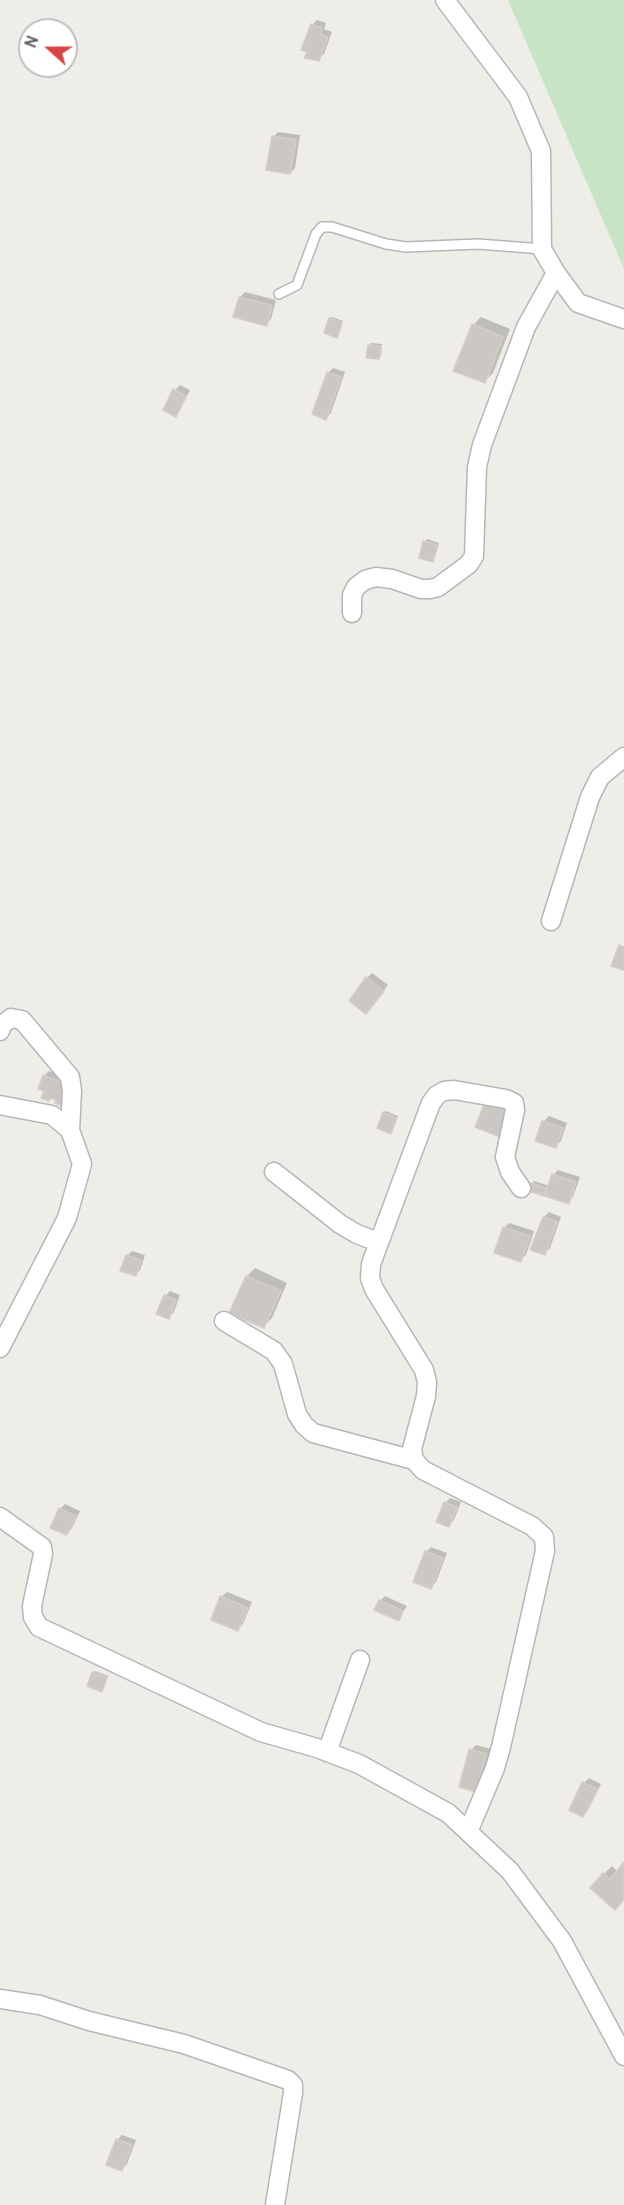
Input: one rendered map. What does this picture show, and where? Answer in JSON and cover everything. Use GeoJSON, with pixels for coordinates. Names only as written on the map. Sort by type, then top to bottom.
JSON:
{"type":"FeatureCollection","features":[{"type":"Feature","properties":{"kind":"street"},"geometry":{"type":"LineString","coordinates":[[445,0],[518,97],[541,151],[542,249],[578,303],[624,319]]}},
{"type":"Feature","properties":{"kind":"street"},"geometry":{"type":"LineString","coordinates":[[352,613],[352,595],[356,587],[365,580],[376,577],[392,579],[421,589],[430,589],[438,587],[470,564],[474,556],[477,467],[482,445],[526,327],[556,273]]}},
{"type":"Feature","properties":{"kind":"street"},"geometry":{"type":"LineString","coordinates":[[551,921],[590,797],[600,777],[624,757]]}},
{"type":"Feature","properties":{"kind":"street"},"geometry":{"type":"LineString","coordinates":[[0,1031],[2,1024],[11,1018],[22,1020],[70,1077],[72,1091],[70,1130],[82,1164],[67,1218],[0,1348]]}},
{"type":"Feature","properties":{"kind":"street"},"geometry":{"type":"LineString","coordinates":[[468,1832],[495,1768],[501,1747],[545,1551],[544,1536],[532,1526],[423,1470],[414,1460],[412,1449],[426,1396],[427,1382],[424,1370],[374,1289],[370,1278],[371,1264],[431,1103],[437,1095],[444,1091],[454,1090],[485,1095],[514,1103],[515,1110],[505,1157],[510,1173],[521,1188]]}},
{"type":"Feature","properties":{"kind":"street"},"geometry":{"type":"LineString","coordinates":[[0,1105],[52,1115],[70,1130]]}},
{"type":"Feature","properties":{"kind":"street"},"geometry":{"type":"LineString","coordinates":[[274,1173],[340,1224],[378,1242]]}},
{"type":"Feature","properties":{"kind":"street"},"geometry":{"type":"LineString","coordinates":[[224,1321],[274,1351],[283,1364],[297,1414],[304,1425],[313,1432],[414,1460]]}},
{"type":"Feature","properties":{"kind":"street"},"geometry":{"type":"LineString","coordinates":[[0,1517],[42,1547],[43,1554],[32,1606],[33,1617],[39,1627],[261,1732],[359,1764],[448,1813],[510,1871],[562,1941],[624,2056]]}},
{"type":"Feature","properties":{"kind":"street"},"geometry":{"type":"LineString","coordinates":[[327,1752],[360,1659]]}},
{"type":"Feature","properties":{"kind":"street"},"geometry":{"type":"LineString","coordinates":[[0,1999],[40,2005],[89,2021],[163,2038],[288,2080],[293,2085],[293,2093],[275,2205]]}},
{"type":"Feature","properties":{"kind":"lane"},"geometry":{"type":"LineString","coordinates":[[279,294],[297,285],[316,234],[322,227],[332,227],[386,244],[405,247],[478,244],[542,249]]}},
{"type":"Feature","properties":{"kind":"green space"},"geometry":{"type":"Polygon","coordinates":[[[508,0],[624,0],[624,269],[508,0]]]}},
{"type":"Feature","properties":{"kind":"building"},"geometry":{"type":"Polygon","coordinates":[[[311,24],[322,28],[320,34],[328,37],[319,61],[304,58],[307,52],[301,50],[311,24]]]}},
{"type":"Feature","properties":{"kind":"building"},"geometry":{"type":"Polygon","coordinates":[[[272,136],[296,140],[290,174],[266,170],[272,136]]]}},
{"type":"Feature","properties":{"kind":"building"},"geometry":{"type":"Polygon","coordinates":[[[239,297],[272,305],[267,326],[233,317],[239,297]]]}},
{"type":"Feature","properties":{"kind":"building"},"geometry":{"type":"Polygon","coordinates":[[[329,318],[342,323],[337,338],[324,333],[329,318]]]}},
{"type":"Feature","properties":{"kind":"building"},"geometry":{"type":"Polygon","coordinates":[[[472,324],[503,337],[485,383],[453,371],[472,324]]]}},
{"type":"Feature","properties":{"kind":"building"},"geometry":{"type":"Polygon","coordinates":[[[368,345],[381,346],[379,359],[366,358],[368,345]]]}},
{"type":"Feature","properties":{"kind":"building"},"geometry":{"type":"Polygon","coordinates":[[[327,372],[341,377],[326,420],[312,414],[327,372]]]}},
{"type":"Feature","properties":{"kind":"building"},"geometry":{"type":"Polygon","coordinates":[[[173,389],[186,396],[176,417],[163,410],[173,389]]]}},
{"type":"Feature","properties":{"kind":"building"},"geometry":{"type":"Polygon","coordinates":[[[423,541],[438,545],[433,562],[419,558],[423,541]]]}},
{"type":"Feature","properties":{"kind":"building"},"geometry":{"type":"Polygon","coordinates":[[[619,945],[624,947],[624,970],[611,966],[619,945]]]}},
{"type":"Feature","properties":{"kind":"building"},"geometry":{"type":"Polygon","coordinates":[[[366,977],[384,991],[366,1014],[349,1001],[366,977]]]}},
{"type":"Feature","properties":{"kind":"building"},"geometry":{"type":"Polygon","coordinates":[[[43,1075],[66,1084],[63,1106],[55,1103],[56,1100],[50,1098],[49,1101],[41,1098],[44,1091],[38,1089],[43,1075]]]}},
{"type":"Feature","properties":{"kind":"building"},"geometry":{"type":"Polygon","coordinates":[[[487,1097],[513,1111],[503,1138],[475,1127],[487,1097]]]}},
{"type":"Feature","properties":{"kind":"building"},"geometry":{"type":"Polygon","coordinates":[[[383,1112],[397,1118],[391,1134],[377,1128],[383,1112]]]}},
{"type":"Feature","properties":{"kind":"building"},"geometry":{"type":"Polygon","coordinates":[[[542,1121],[563,1128],[556,1148],[535,1141],[542,1121]]]}},
{"type":"Feature","properties":{"kind":"building"},"geometry":{"type":"Polygon","coordinates":[[[552,1174],[576,1182],[569,1204],[545,1196],[552,1174]]]}},
{"type":"Feature","properties":{"kind":"building"},"geometry":{"type":"Polygon","coordinates":[[[531,1183],[546,1188],[544,1196],[528,1191],[531,1183]]]}},
{"type":"Feature","properties":{"kind":"building"},"geometry":{"type":"Polygon","coordinates":[[[543,1217],[557,1222],[545,1255],[530,1250],[543,1217]]]}},
{"type":"Feature","properties":{"kind":"building"},"geometry":{"type":"Polygon","coordinates":[[[503,1227],[530,1236],[521,1262],[494,1253],[503,1227]]]}},
{"type":"Feature","properties":{"kind":"building"},"geometry":{"type":"Polygon","coordinates":[[[126,1255],[141,1260],[136,1276],[120,1271],[126,1255]]]}},
{"type":"Feature","properties":{"kind":"building"},"geometry":{"type":"Polygon","coordinates":[[[246,1276],[281,1291],[264,1328],[229,1313],[246,1276]]]}},
{"type":"Feature","properties":{"kind":"building"},"geometry":{"type":"Polygon","coordinates":[[[164,1295],[176,1300],[169,1319],[156,1314],[164,1295]]]}},
{"type":"Feature","properties":{"kind":"building"},"geometry":{"type":"Polygon","coordinates":[[[444,1502],[457,1507],[449,1527],[436,1522],[444,1502]]]}},
{"type":"Feature","properties":{"kind":"building"},"geometry":{"type":"Polygon","coordinates":[[[59,1508],[76,1516],[67,1535],[50,1528],[59,1508]]]}},
{"type":"Feature","properties":{"kind":"building"},"geometry":{"type":"Polygon","coordinates":[[[425,1551],[443,1558],[431,1589],[413,1582],[425,1551]]]}},
{"type":"Feature","properties":{"kind":"building"},"geometry":{"type":"Polygon","coordinates":[[[220,1596],[248,1608],[238,1631],[211,1620],[220,1596]]]}},
{"type":"Feature","properties":{"kind":"building"},"geometry":{"type":"Polygon","coordinates":[[[379,1600],[403,1611],[399,1621],[374,1610],[379,1600]]]}},
{"type":"Feature","properties":{"kind":"building"},"geometry":{"type":"Polygon","coordinates":[[[92,1672],[107,1678],[102,1692],[87,1686],[92,1672]]]}},
{"type":"Feature","properties":{"kind":"building"},"geometry":{"type":"Polygon","coordinates":[[[469,1749],[486,1754],[476,1792],[459,1787],[469,1749]]]}},
{"type":"Feature","properties":{"kind":"building"},"geometry":{"type":"Polygon","coordinates":[[[582,1782],[597,1789],[583,1817],[569,1810],[582,1782]]]}},
{"type":"Feature","properties":{"kind":"building"},"geometry":{"type":"Polygon","coordinates":[[[624,1862],[624,1900],[615,1910],[590,1888],[603,1873],[610,1879],[624,1862]]]}},
{"type":"Feature","properties":{"kind":"building"},"geometry":{"type":"Polygon","coordinates":[[[116,2139],[132,2145],[122,2171],[106,2165],[116,2139]]]}}]}
